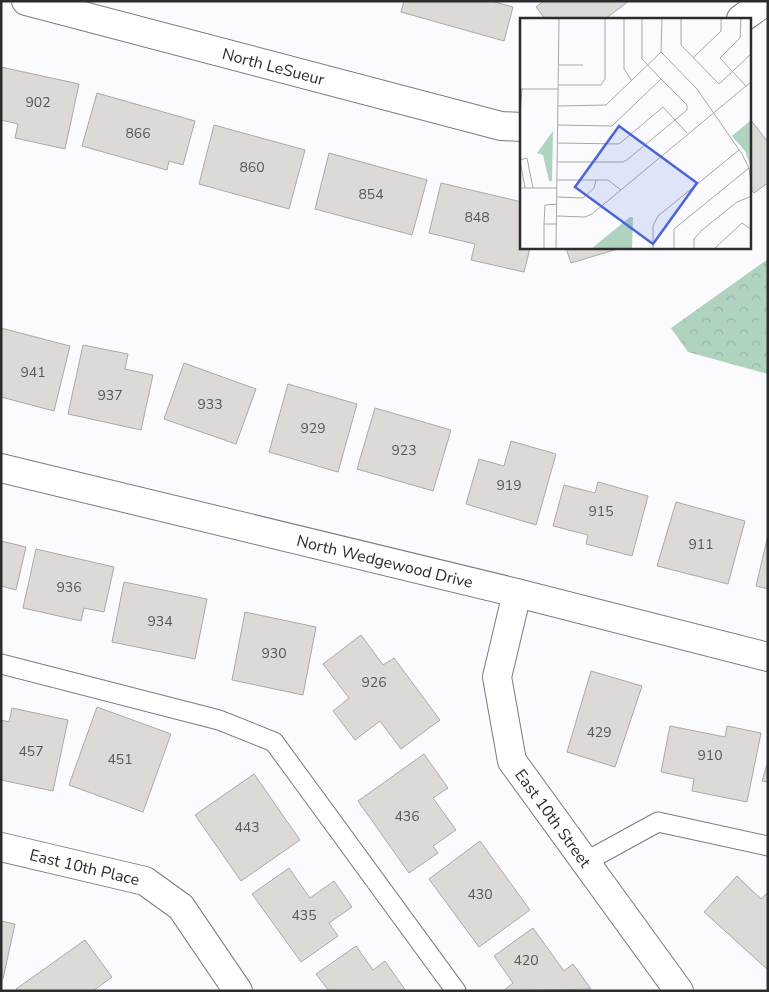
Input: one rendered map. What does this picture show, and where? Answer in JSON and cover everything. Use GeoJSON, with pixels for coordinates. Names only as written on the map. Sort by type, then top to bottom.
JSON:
{"type":"FeatureCollection","features":[{"type":"Feature","properties":{"kind":"street","name":"North LeSueur"},"geometry":{"type":"LineString","coordinates":[[26,1],[501,126],[520,127]]}},
{"type":"Feature","properties":{"kind":"street"},"geometry":{"type":"LineString","coordinates":[[742,18],[766,1]]}},
{"type":"Feature","properties":{"kind":"street","name":"North Wedgewood Drive"},"geometry":{"type":"LineString","coordinates":[[1,468],[517,592],[768,658]]}},
{"type":"Feature","properties":{"kind":"street","name":"East 10th Street"},"geometry":{"type":"LineString","coordinates":[[517,592],[497,677],[512,760],[679,991]]}},
{"type":"Feature","properties":{"kind":"street","name":"East 10th Place"},"geometry":{"type":"LineString","coordinates":[[1,847],[145,881],[181,907],[238,991]]}},
{"type":"Feature","properties":{"kind":"lane"},"geometry":{"type":"LineString","coordinates":[[1,664],[219,720],[274,742],[456,991]]}},
{"type":"Feature","properties":{"kind":"lane"},"geometry":{"type":"LineString","coordinates":[[585,862],[658,822],[768,846]]}},
{"type":"Feature","properties":{"kind":"green space"},"geometry":{"type":"Polygon","coordinates":[[[768,259],[768,374],[688,352],[671,328],[768,259]]]}},
{"type":"Feature","properties":{"kind":"green space"},"geometry":{"type":"Polygon","coordinates":[[[768,313],[768,336],[757,321],[768,313]]]}},
{"type":"Feature","properties":{"kind":"building"},"geometry":{"type":"Polygon","coordinates":[[[404,1],[491,1],[513,7],[504,41],[401,12],[404,1]]]}},
{"type":"Feature","properties":{"kind":"building"},"geometry":{"type":"Polygon","coordinates":[[[544,1],[629,1],[606,18],[544,18],[536,7],[544,1]]]}},
{"type":"Feature","properties":{"kind":"building"},"geometry":{"type":"Polygon","coordinates":[[[1,67],[79,84],[65,149],[15,138],[18,124],[1,120],[1,67]]]}},
{"type":"Feature","properties":{"kind":"building"},"geometry":{"type":"Polygon","coordinates":[[[97,93],[195,121],[183,165],[169,161],[167,170],[82,146],[97,93]]]}},
{"type":"Feature","properties":{"kind":"building"},"geometry":{"type":"Polygon","coordinates":[[[752,122],[768,142],[768,183],[754,193],[752,191],[752,122]]]}},
{"type":"Feature","properties":{"kind":"building"},"geometry":{"type":"Polygon","coordinates":[[[214,125],[305,150],[289,209],[199,184],[214,125]]]}},
{"type":"Feature","properties":{"kind":"building"},"geometry":{"type":"Polygon","coordinates":[[[329,153],[427,180],[412,235],[315,209],[329,153]]]}},
{"type":"Feature","properties":{"kind":"building"},"geometry":{"type":"Polygon","coordinates":[[[441,183],[520,202],[520,249],[530,249],[524,272],[471,260],[475,244],[429,233],[441,183]]]}},
{"type":"Feature","properties":{"kind":"building"},"geometry":{"type":"Polygon","coordinates":[[[566,249],[618,249],[571,263],[566,249]]]}},
{"type":"Feature","properties":{"kind":"building"},"geometry":{"type":"Polygon","coordinates":[[[1,328],[70,346],[54,411],[1,397],[1,328]]]}},
{"type":"Feature","properties":{"kind":"building"},"geometry":{"type":"Polygon","coordinates":[[[83,345],[128,354],[125,369],[153,375],[141,430],[68,414],[83,345]]]}},
{"type":"Feature","properties":{"kind":"building"},"geometry":{"type":"Polygon","coordinates":[[[184,363],[256,389],[236,444],[164,419],[184,363]]]}},
{"type":"Feature","properties":{"kind":"building"},"geometry":{"type":"Polygon","coordinates":[[[288,384],[357,404],[338,472],[269,452],[288,384]]]}},
{"type":"Feature","properties":{"kind":"building"},"geometry":{"type":"Polygon","coordinates":[[[375,408],[451,430],[433,491],[357,469],[375,408]]]}},
{"type":"Feature","properties":{"kind":"building"},"geometry":{"type":"Polygon","coordinates":[[[511,441],[556,454],[536,525],[466,504],[479,459],[504,466],[511,441]]]}},
{"type":"Feature","properties":{"kind":"building"},"geometry":{"type":"Polygon","coordinates":[[[598,482],[648,496],[632,556],[586,544],[588,535],[553,526],[564,485],[595,493],[598,482]]]}},
{"type":"Feature","properties":{"kind":"building"},"geometry":{"type":"Polygon","coordinates":[[[676,502],[745,521],[728,584],[657,566],[676,502]]]}},
{"type":"Feature","properties":{"kind":"building"},"geometry":{"type":"Polygon","coordinates":[[[768,535],[768,589],[756,586],[768,535]]]}},
{"type":"Feature","properties":{"kind":"building"},"geometry":{"type":"Polygon","coordinates":[[[1,541],[26,547],[16,590],[1,586],[1,541]]]}},
{"type":"Feature","properties":{"kind":"building"},"geometry":{"type":"Polygon","coordinates":[[[36,549],[114,567],[104,612],[84,608],[81,621],[23,608],[36,549]]]}},
{"type":"Feature","properties":{"kind":"building"},"geometry":{"type":"Polygon","coordinates":[[[124,582],[207,599],[195,659],[112,642],[124,582]]]}},
{"type":"Feature","properties":{"kind":"building"},"geometry":{"type":"Polygon","coordinates":[[[245,612],[316,627],[303,695],[232,680],[245,612]]]}},
{"type":"Feature","properties":{"kind":"building"},"geometry":{"type":"Polygon","coordinates":[[[361,635],[383,665],[394,658],[440,720],[401,749],[380,721],[355,740],[333,711],[349,698],[323,664],[361,635]]]}},
{"type":"Feature","properties":{"kind":"building"},"geometry":{"type":"Polygon","coordinates":[[[591,671],[642,686],[615,767],[567,752],[591,671]]]}},
{"type":"Feature","properties":{"kind":"building"},"geometry":{"type":"Polygon","coordinates":[[[97,707],[171,734],[143,812],[69,785],[97,707]]]}},
{"type":"Feature","properties":{"kind":"building"},"geometry":{"type":"Polygon","coordinates":[[[12,708],[68,720],[53,791],[1,780],[1,720],[9,722],[12,708]]]}},
{"type":"Feature","properties":{"kind":"building"},"geometry":{"type":"Polygon","coordinates":[[[670,726],[725,737],[727,726],[761,733],[747,802],[692,791],[694,779],[661,772],[670,726]]]}},
{"type":"Feature","properties":{"kind":"building"},"geometry":{"type":"Polygon","coordinates":[[[424,754],[448,788],[433,798],[456,830],[433,846],[438,853],[409,873],[358,801],[424,754]]]}},
{"type":"Feature","properties":{"kind":"building"},"geometry":{"type":"Polygon","coordinates":[[[768,761],[768,782],[762,781],[768,761]]]}},
{"type":"Feature","properties":{"kind":"building"},"geometry":{"type":"Polygon","coordinates":[[[254,774],[300,840],[241,881],[195,815],[254,774]]]}},
{"type":"Feature","properties":{"kind":"building"},"geometry":{"type":"Polygon","coordinates":[[[480,841],[530,910],[479,947],[429,879],[480,841]]]}},
{"type":"Feature","properties":{"kind":"building"},"geometry":{"type":"Polygon","coordinates":[[[289,868],[310,898],[334,881],[352,907],[329,923],[338,936],[301,962],[252,894],[289,868]]]}},
{"type":"Feature","properties":{"kind":"building"},"geometry":{"type":"Polygon","coordinates":[[[737,876],[761,899],[768,892],[768,970],[704,912],[737,876]]]}},
{"type":"Feature","properties":{"kind":"building"},"geometry":{"type":"Polygon","coordinates":[[[1,921],[15,924],[3,979],[1,978],[1,921]]]}},
{"type":"Feature","properties":{"kind":"building"},"geometry":{"type":"Polygon","coordinates":[[[533,928],[564,971],[573,964],[591,989],[503,991],[513,983],[494,956],[533,928]]]}},
{"type":"Feature","properties":{"kind":"building"},"geometry":{"type":"Polygon","coordinates":[[[85,940],[112,977],[93,991],[17,991],[16,989],[85,940]]]}},
{"type":"Feature","properties":{"kind":"building"},"geometry":{"type":"Polygon","coordinates":[[[356,946],[373,970],[385,961],[406,991],[329,991],[316,974],[356,946]]]}}]}
